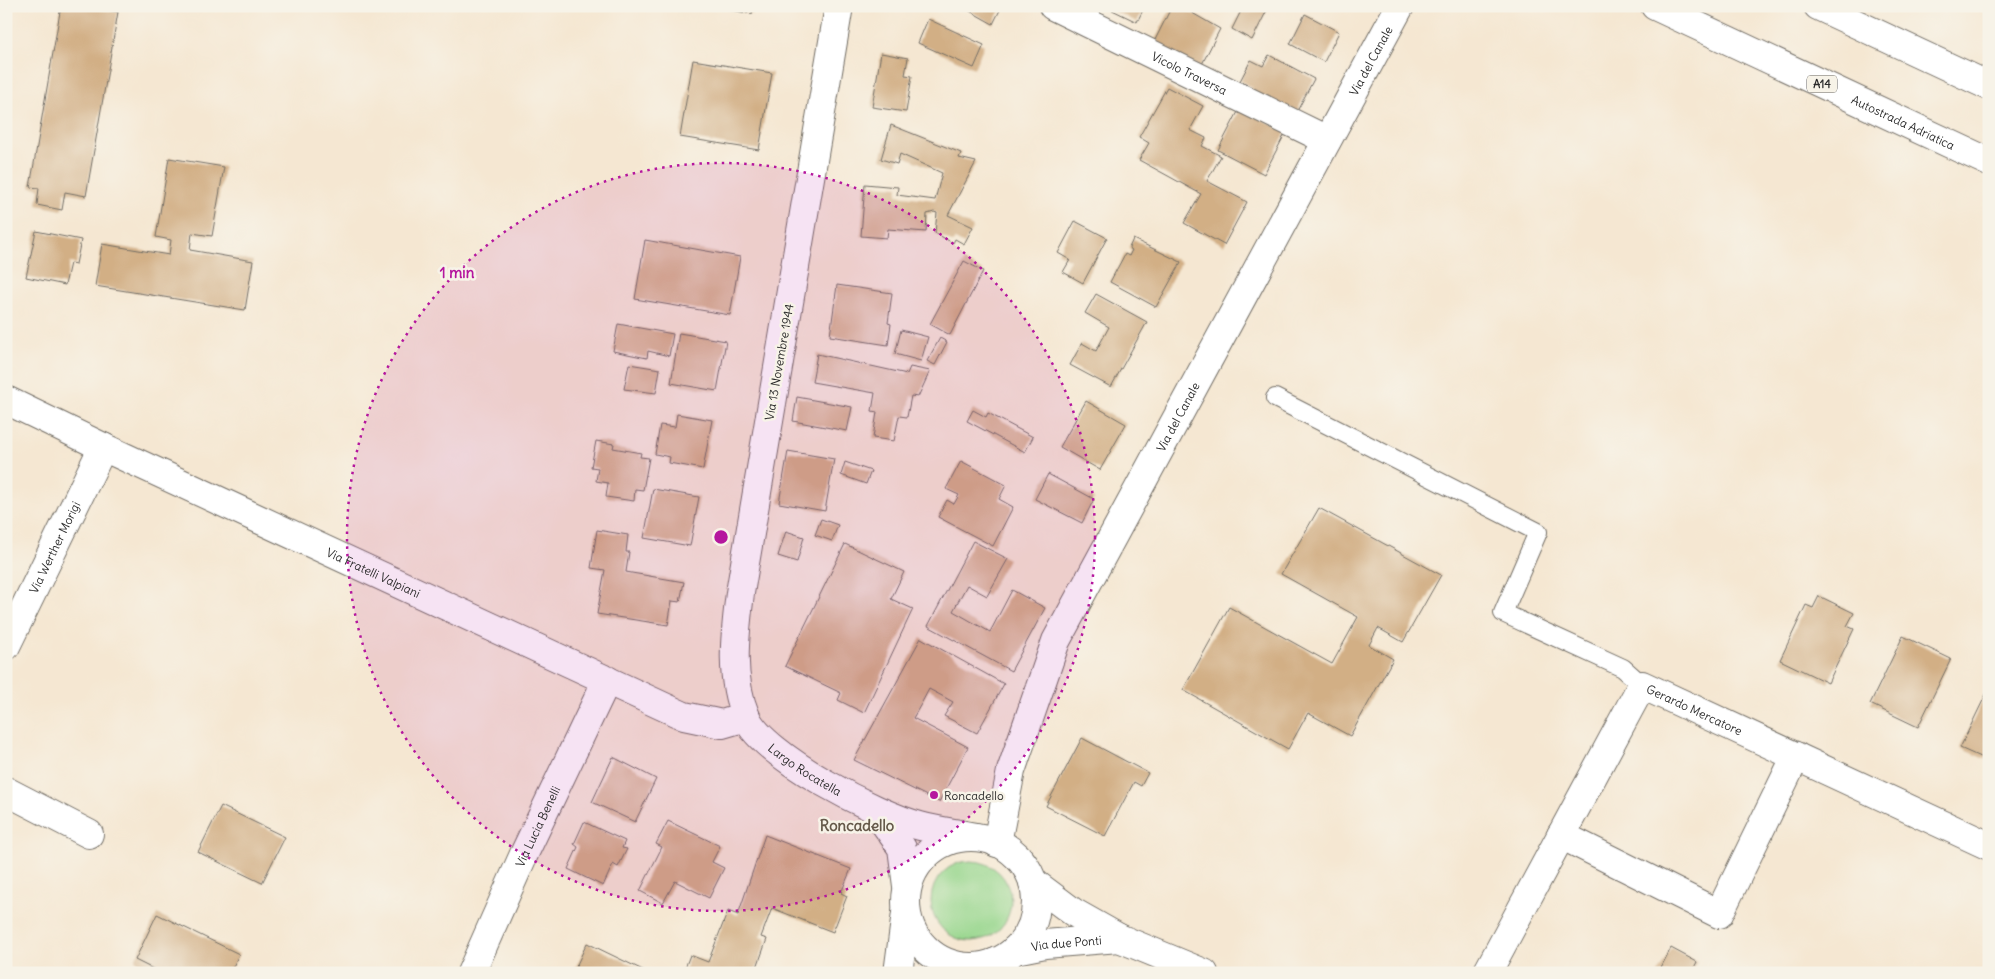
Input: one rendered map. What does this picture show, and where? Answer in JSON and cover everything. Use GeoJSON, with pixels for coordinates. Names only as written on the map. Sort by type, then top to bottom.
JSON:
{"type":"FeatureCollection","features":[{"type":"Feature","properties":{"kind":"main road","name":"Via 13 Novembre 1944"},"geometry":{"type":"LineString","coordinates":[[746,717],[735,677],[734,643],[740,594],[840,6]]}},
{"type":"Feature","properties":{"kind":"main road","name":"Vicolo Traversa"},"geometry":{"type":"LineString","coordinates":[[1053,6],[1327,140]]}},
{"type":"Feature","properties":{"kind":"main road","name":"Via del Canale"},"geometry":{"type":"LineString","coordinates":[[986,840],[1056,641],[1400,6]]}},
{"type":"Feature","properties":{"kind":"main road","name":"Autostrada Adriatica"},"geometry":{"type":"LineString","coordinates":[[1655,6],[1989,162]]}},
{"type":"Feature","properties":{"kind":"main road"},"geometry":{"type":"LineString","coordinates":[[1818,6],[1989,86]]}},
{"type":"Feature","properties":{"kind":"main road","name":"Via Fratelli Valpiani"},"geometry":{"type":"LineString","coordinates":[[6,400],[103,447],[684,716],[722,724],[746,717]]}},
{"type":"Feature","properties":{"kind":"main road","name":"Via Werther Morigi"},"geometry":{"type":"LineString","coordinates":[[6,646],[103,447]]}},
{"type":"Feature","properties":{"kind":"main road","name":"Via Lucia Benelli"},"geometry":{"type":"LineString","coordinates":[[471,973],[524,854],[608,680]]}},
{"type":"Feature","properties":{"kind":"main road","name":"Gerardo Mercatore"},"geometry":{"type":"LineString","coordinates":[[1487,973],[1642,685],[1989,846]]}},
{"type":"Feature","properties":{"kind":"main road","name":"Largo Rocatella"},"geometry":{"type":"LineString","coordinates":[[746,717],[758,734],[786,758],[875,810]]}},
{"type":"Feature","properties":{"kind":"main road"},"geometry":{"type":"LineString","coordinates":[[1561,835],[1719,914],[1796,756]]}},
{"type":"Feature","properties":{"kind":"main road"},"geometry":{"type":"LineString","coordinates":[[6,791],[89,834]]}},
{"type":"Feature","properties":{"kind":"main road"},"geometry":{"type":"LineString","coordinates":[[875,810],[920,826],[986,840],[1019,859],[1033,882],[1036,900],[1034,919],[1026,936],[1005,956],[971,973]]}},
{"type":"Feature","properties":{"kind":"main road"},"geometry":{"type":"LineString","coordinates":[[875,810],[902,848],[907,886],[906,913],[898,973]]}},
{"type":"Feature","properties":{"kind":"main road"},"geometry":{"type":"LineString","coordinates":[[907,886],[917,865],[933,849],[953,840],[986,840]]}},
{"type":"Feature","properties":{"kind":"main road","name":"Via due Ponti"},"geometry":{"type":"LineString","coordinates":[[1033,882],[1073,912],[1118,938],[1204,973]]}},
{"type":"Feature","properties":{"kind":"main road"},"geometry":{"type":"LineString","coordinates":[[906,913],[912,932],[924,947],[939,959],[957,966],[977,967],[1005,956]]}},
{"type":"Feature","properties":{"kind":"main road","name":"Via due Ponti"},"geometry":{"type":"LineString","coordinates":[[1005,956],[1044,944],[1118,938]]}},
{"type":"Feature","properties":{"kind":"lane"},"geometry":{"type":"LineString","coordinates":[[1275,398],[1538,532],[1503,613],[1623,668],[1642,685]]}},
{"type":"Feature","properties":{"kind":"green space"},"geometry":{"type":"Polygon","coordinates":[[[963,861],[979,861],[1000,872],[1011,893],[1011,909],[1000,930],[979,941],[963,941],[949,935],[937,923],[931,909],[931,893],[937,879],[949,867],[963,861]]]}},
{"type":"Feature","properties":{"kind":"building"},"geometry":{"type":"Polygon","coordinates":[[[61,6],[85,6],[118,12],[86,196],[65,192],[62,210],[37,205],[39,188],[30,187],[61,6]]]}},
{"type":"Feature","properties":{"kind":"building"},"geometry":{"type":"Polygon","coordinates":[[[710,6],[753,6],[752,14],[710,6]]]}},
{"type":"Feature","properties":{"kind":"building"},"geometry":{"type":"Polygon","coordinates":[[[970,6],[1002,6],[993,24],[968,10],[970,6]]]}},
{"type":"Feature","properties":{"kind":"building"},"geometry":{"type":"Polygon","coordinates":[[[1104,6],[1145,6],[1137,22],[1104,6]]]}},
{"type":"Feature","properties":{"kind":"building"},"geometry":{"type":"Polygon","coordinates":[[[1172,6],[1180,6],[1220,29],[1200,68],[1153,44],[1172,6]]]}},
{"type":"Feature","properties":{"kind":"building"},"geometry":{"type":"Polygon","coordinates":[[[1247,6],[1269,6],[1252,40],[1232,29],[1241,11],[1244,12],[1247,6]]]}},
{"type":"Feature","properties":{"kind":"building"},"geometry":{"type":"Polygon","coordinates":[[[1305,14],[1339,32],[1324,62],[1290,44],[1305,14]]]}},
{"type":"Feature","properties":{"kind":"building"},"geometry":{"type":"Polygon","coordinates":[[[928,19],[984,45],[974,68],[918,43],[928,19]]]}},
{"type":"Feature","properties":{"kind":"building"},"geometry":{"type":"Polygon","coordinates":[[[881,53],[908,58],[905,75],[912,76],[906,112],[872,107],[881,53]]]}},
{"type":"Feature","properties":{"kind":"building"},"geometry":{"type":"Polygon","coordinates":[[[1269,55],[1314,79],[1295,115],[1250,92],[1252,87],[1240,81],[1251,60],[1263,66],[1269,55]]]}},
{"type":"Feature","properties":{"kind":"building"},"geometry":{"type":"Polygon","coordinates":[[[693,60],[772,73],[759,150],[680,137],[693,60]]]}},
{"type":"Feature","properties":{"kind":"building"},"geometry":{"type":"Polygon","coordinates":[[[1167,87],[1203,106],[1190,130],[1206,138],[1202,146],[1221,156],[1207,181],[1247,202],[1224,245],[1184,223],[1201,194],[1139,160],[1149,143],[1139,137],[1167,87]]]}},
{"type":"Feature","properties":{"kind":"building"},"geometry":{"type":"Polygon","coordinates":[[[1240,108],[1286,132],[1264,174],[1218,150],[1240,108]]]}},
{"type":"Feature","properties":{"kind":"building"},"geometry":{"type":"Polygon","coordinates":[[[891,125],[961,153],[959,158],[976,162],[948,215],[973,227],[964,244],[955,239],[953,243],[935,233],[937,213],[934,212],[927,214],[926,232],[888,229],[887,238],[861,236],[865,184],[898,187],[897,195],[935,200],[942,173],[900,154],[897,164],[881,159],[891,125]]]}},
{"type":"Feature","properties":{"kind":"building"},"geometry":{"type":"Polygon","coordinates":[[[169,158],[224,167],[212,236],[192,233],[190,250],[253,261],[245,310],[95,286],[102,244],[169,255],[171,240],[156,237],[169,158]]]}},
{"type":"Feature","properties":{"kind":"building"},"geometry":{"type":"Polygon","coordinates":[[[1075,221],[1107,238],[1083,283],[1063,272],[1070,260],[1058,253],[1075,221]]]}},
{"type":"Feature","properties":{"kind":"building"},"geometry":{"type":"Polygon","coordinates":[[[36,231],[81,240],[76,264],[70,263],[65,285],[26,277],[36,231]]]}},
{"type":"Feature","properties":{"kind":"building"},"geometry":{"type":"Polygon","coordinates":[[[1133,239],[1181,262],[1156,307],[1110,282],[1125,254],[1129,256],[1132,250],[1129,248],[1133,239]]]}},
{"type":"Feature","properties":{"kind":"building"},"geometry":{"type":"Polygon","coordinates":[[[645,240],[740,257],[730,315],[635,299],[645,240]]]}},
{"type":"Feature","properties":{"kind":"building"},"geometry":{"type":"Polygon","coordinates":[[[964,261],[983,271],[950,335],[930,324],[964,261]]]}},
{"type":"Feature","properties":{"kind":"building"},"geometry":{"type":"Polygon","coordinates":[[[837,285],[892,293],[888,323],[891,324],[888,345],[830,336],[837,285]]]}},
{"type":"Feature","properties":{"kind":"building"},"geometry":{"type":"Polygon","coordinates":[[[1096,294],[1147,322],[1111,387],[1070,365],[1082,343],[1096,351],[1109,327],[1085,313],[1096,294]]]}},
{"type":"Feature","properties":{"kind":"building"},"geometry":{"type":"Polygon","coordinates":[[[618,324],[673,334],[669,356],[648,351],[647,358],[613,351],[618,324]]]}},
{"type":"Feature","properties":{"kind":"building"},"geometry":{"type":"Polygon","coordinates":[[[901,330],[928,337],[921,361],[895,354],[901,330]]]}},
{"type":"Feature","properties":{"kind":"building"},"geometry":{"type":"Polygon","coordinates":[[[679,333],[726,341],[717,391],[671,383],[679,333]]]}},
{"type":"Feature","properties":{"kind":"building"},"geometry":{"type":"Polygon","coordinates":[[[940,338],[947,342],[935,365],[927,361],[940,338]]]}},
{"type":"Feature","properties":{"kind":"building"},"geometry":{"type":"Polygon","coordinates":[[[817,354],[907,374],[910,367],[930,371],[918,397],[911,396],[907,417],[899,416],[894,441],[873,438],[877,412],[872,411],[875,393],[812,382],[817,354]]]}},
{"type":"Feature","properties":{"kind":"building"},"geometry":{"type":"Polygon","coordinates":[[[629,364],[660,369],[656,393],[624,389],[629,364]]]}},
{"type":"Feature","properties":{"kind":"building"},"geometry":{"type":"Polygon","coordinates":[[[797,397],[852,407],[847,431],[793,421],[797,397]]]}},
{"type":"Feature","properties":{"kind":"building"},"geometry":{"type":"Polygon","coordinates":[[[1086,401],[1126,424],[1100,470],[1060,447],[1086,401]]]}},
{"type":"Feature","properties":{"kind":"building"},"geometry":{"type":"Polygon","coordinates":[[[973,410],[986,417],[988,413],[1033,437],[1025,452],[967,421],[973,410]]]}},
{"type":"Feature","properties":{"kind":"building"},"geometry":{"type":"Polygon","coordinates":[[[677,414],[712,420],[703,469],[669,463],[670,457],[655,454],[660,425],[675,427],[677,414]]]}},
{"type":"Feature","properties":{"kind":"building"},"geometry":{"type":"Polygon","coordinates":[[[596,441],[614,444],[613,448],[641,453],[640,457],[649,458],[643,490],[635,489],[634,501],[606,497],[608,483],[596,481],[598,468],[591,467],[596,441]]]}},
{"type":"Feature","properties":{"kind":"building"},"geometry":{"type":"Polygon","coordinates":[[[788,451],[834,459],[825,511],[779,503],[788,451]]]}},
{"type":"Feature","properties":{"kind":"building"},"geometry":{"type":"Polygon","coordinates":[[[961,461],[1006,485],[999,499],[1013,507],[993,546],[938,517],[947,500],[954,504],[959,495],[946,489],[961,461]]]}},
{"type":"Feature","properties":{"kind":"building"},"geometry":{"type":"Polygon","coordinates":[[[845,462],[871,471],[866,484],[841,475],[845,462]]]}},
{"type":"Feature","properties":{"kind":"building"},"geometry":{"type":"Polygon","coordinates":[[[1048,474],[1094,499],[1082,523],[1035,499],[1048,474]]]}},
{"type":"Feature","properties":{"kind":"building"},"geometry":{"type":"Polygon","coordinates":[[[653,489],[699,497],[690,546],[644,538],[653,489]]]}},
{"type":"Feature","properties":{"kind":"building"},"geometry":{"type":"Polygon","coordinates":[[[1319,508],[1441,575],[1403,642],[1378,628],[1369,645],[1393,659],[1350,736],[1308,713],[1288,749],[1183,690],[1229,607],[1332,664],[1358,617],[1281,574],[1319,508]]]}},
{"type":"Feature","properties":{"kind":"building"},"geometry":{"type":"Polygon","coordinates":[[[821,519],[838,525],[832,541],[815,535],[821,519]]]}},
{"type":"Feature","properties":{"kind":"building"},"geometry":{"type":"Polygon","coordinates":[[[597,530],[628,535],[626,552],[629,552],[626,572],[684,582],[680,602],[672,601],[668,625],[597,614],[605,570],[591,568],[597,530]]]}},
{"type":"Feature","properties":{"kind":"building"},"geometry":{"type":"Polygon","coordinates":[[[786,531],[804,537],[797,562],[778,556],[786,531]]]}},
{"type":"Feature","properties":{"kind":"building"},"geometry":{"type":"Polygon","coordinates":[[[973,541],[1008,559],[987,596],[967,585],[953,611],[990,632],[1012,590],[1045,608],[1011,671],[928,626],[973,541]]]}},
{"type":"Feature","properties":{"kind":"building"},"geometry":{"type":"Polygon","coordinates":[[[845,544],[904,572],[891,599],[913,609],[864,713],[838,700],[841,693],[785,666],[845,544]]]}},
{"type":"Feature","properties":{"kind":"building"},"geometry":{"type":"Polygon","coordinates":[[[1819,596],[1854,613],[1847,626],[1854,629],[1828,683],[1780,660],[1806,605],[1813,608],[1819,596]]]}},
{"type":"Feature","properties":{"kind":"building"},"geometry":{"type":"Polygon","coordinates":[[[1903,636],[1951,659],[1918,727],[1870,704],[1903,636]]]}},
{"type":"Feature","properties":{"kind":"building"},"geometry":{"type":"Polygon","coordinates":[[[921,638],[1004,684],[977,733],[944,716],[953,702],[929,689],[913,718],[968,747],[939,802],[854,760],[921,638]]]}},
{"type":"Feature","properties":{"kind":"building"},"geometry":{"type":"Polygon","coordinates":[[[1989,688],[1989,761],[1960,748],[1989,688]]]}},
{"type":"Feature","properties":{"kind":"building"},"geometry":{"type":"Polygon","coordinates":[[[1082,738],[1148,773],[1141,786],[1134,782],[1105,836],[1046,806],[1082,738]]]}},
{"type":"Feature","properties":{"kind":"building"},"geometry":{"type":"Polygon","coordinates":[[[613,757],[656,779],[635,822],[592,802],[613,757]]]}},
{"type":"Feature","properties":{"kind":"building"},"geometry":{"type":"Polygon","coordinates":[[[221,806],[285,837],[262,883],[198,852],[221,806]]]}},
{"type":"Feature","properties":{"kind":"building"},"geometry":{"type":"Polygon","coordinates":[[[668,821],[720,846],[712,862],[724,868],[709,898],[675,881],[663,903],[640,891],[662,847],[656,844],[668,821]]]}},
{"type":"Feature","properties":{"kind":"building"},"geometry":{"type":"Polygon","coordinates":[[[584,822],[625,841],[622,848],[627,849],[618,867],[613,864],[603,886],[568,869],[578,847],[574,844],[584,822]]]}},
{"type":"Feature","properties":{"kind":"building"},"geometry":{"type":"Polygon","coordinates":[[[765,835],[851,869],[841,893],[847,896],[833,932],[772,908],[761,937],[767,939],[755,973],[683,973],[690,955],[708,962],[728,911],[738,915],[765,835]]]}},
{"type":"Feature","properties":{"kind":"building"},"geometry":{"type":"Polygon","coordinates":[[[157,914],[239,954],[230,973],[161,973],[135,960],[157,914]]]}},
{"type":"Feature","properties":{"kind":"building"},"geometry":{"type":"Polygon","coordinates":[[[587,943],[649,973],[573,973],[587,943]]]}},
{"type":"Feature","properties":{"kind":"building"},"geometry":{"type":"Polygon","coordinates":[[[1671,948],[1697,962],[1691,973],[1658,973],[1671,948]]]}},
{"type":"Feature","properties":{"kind":"place","name":"Roncadello"},"geometry":{"type":"Point","coordinates":[934,795]}},
{"type":"Feature","properties":{"kind":"district","name":"Roncadello"},"geometry":{"type":"Point","coordinates":[857,825]}}]}
